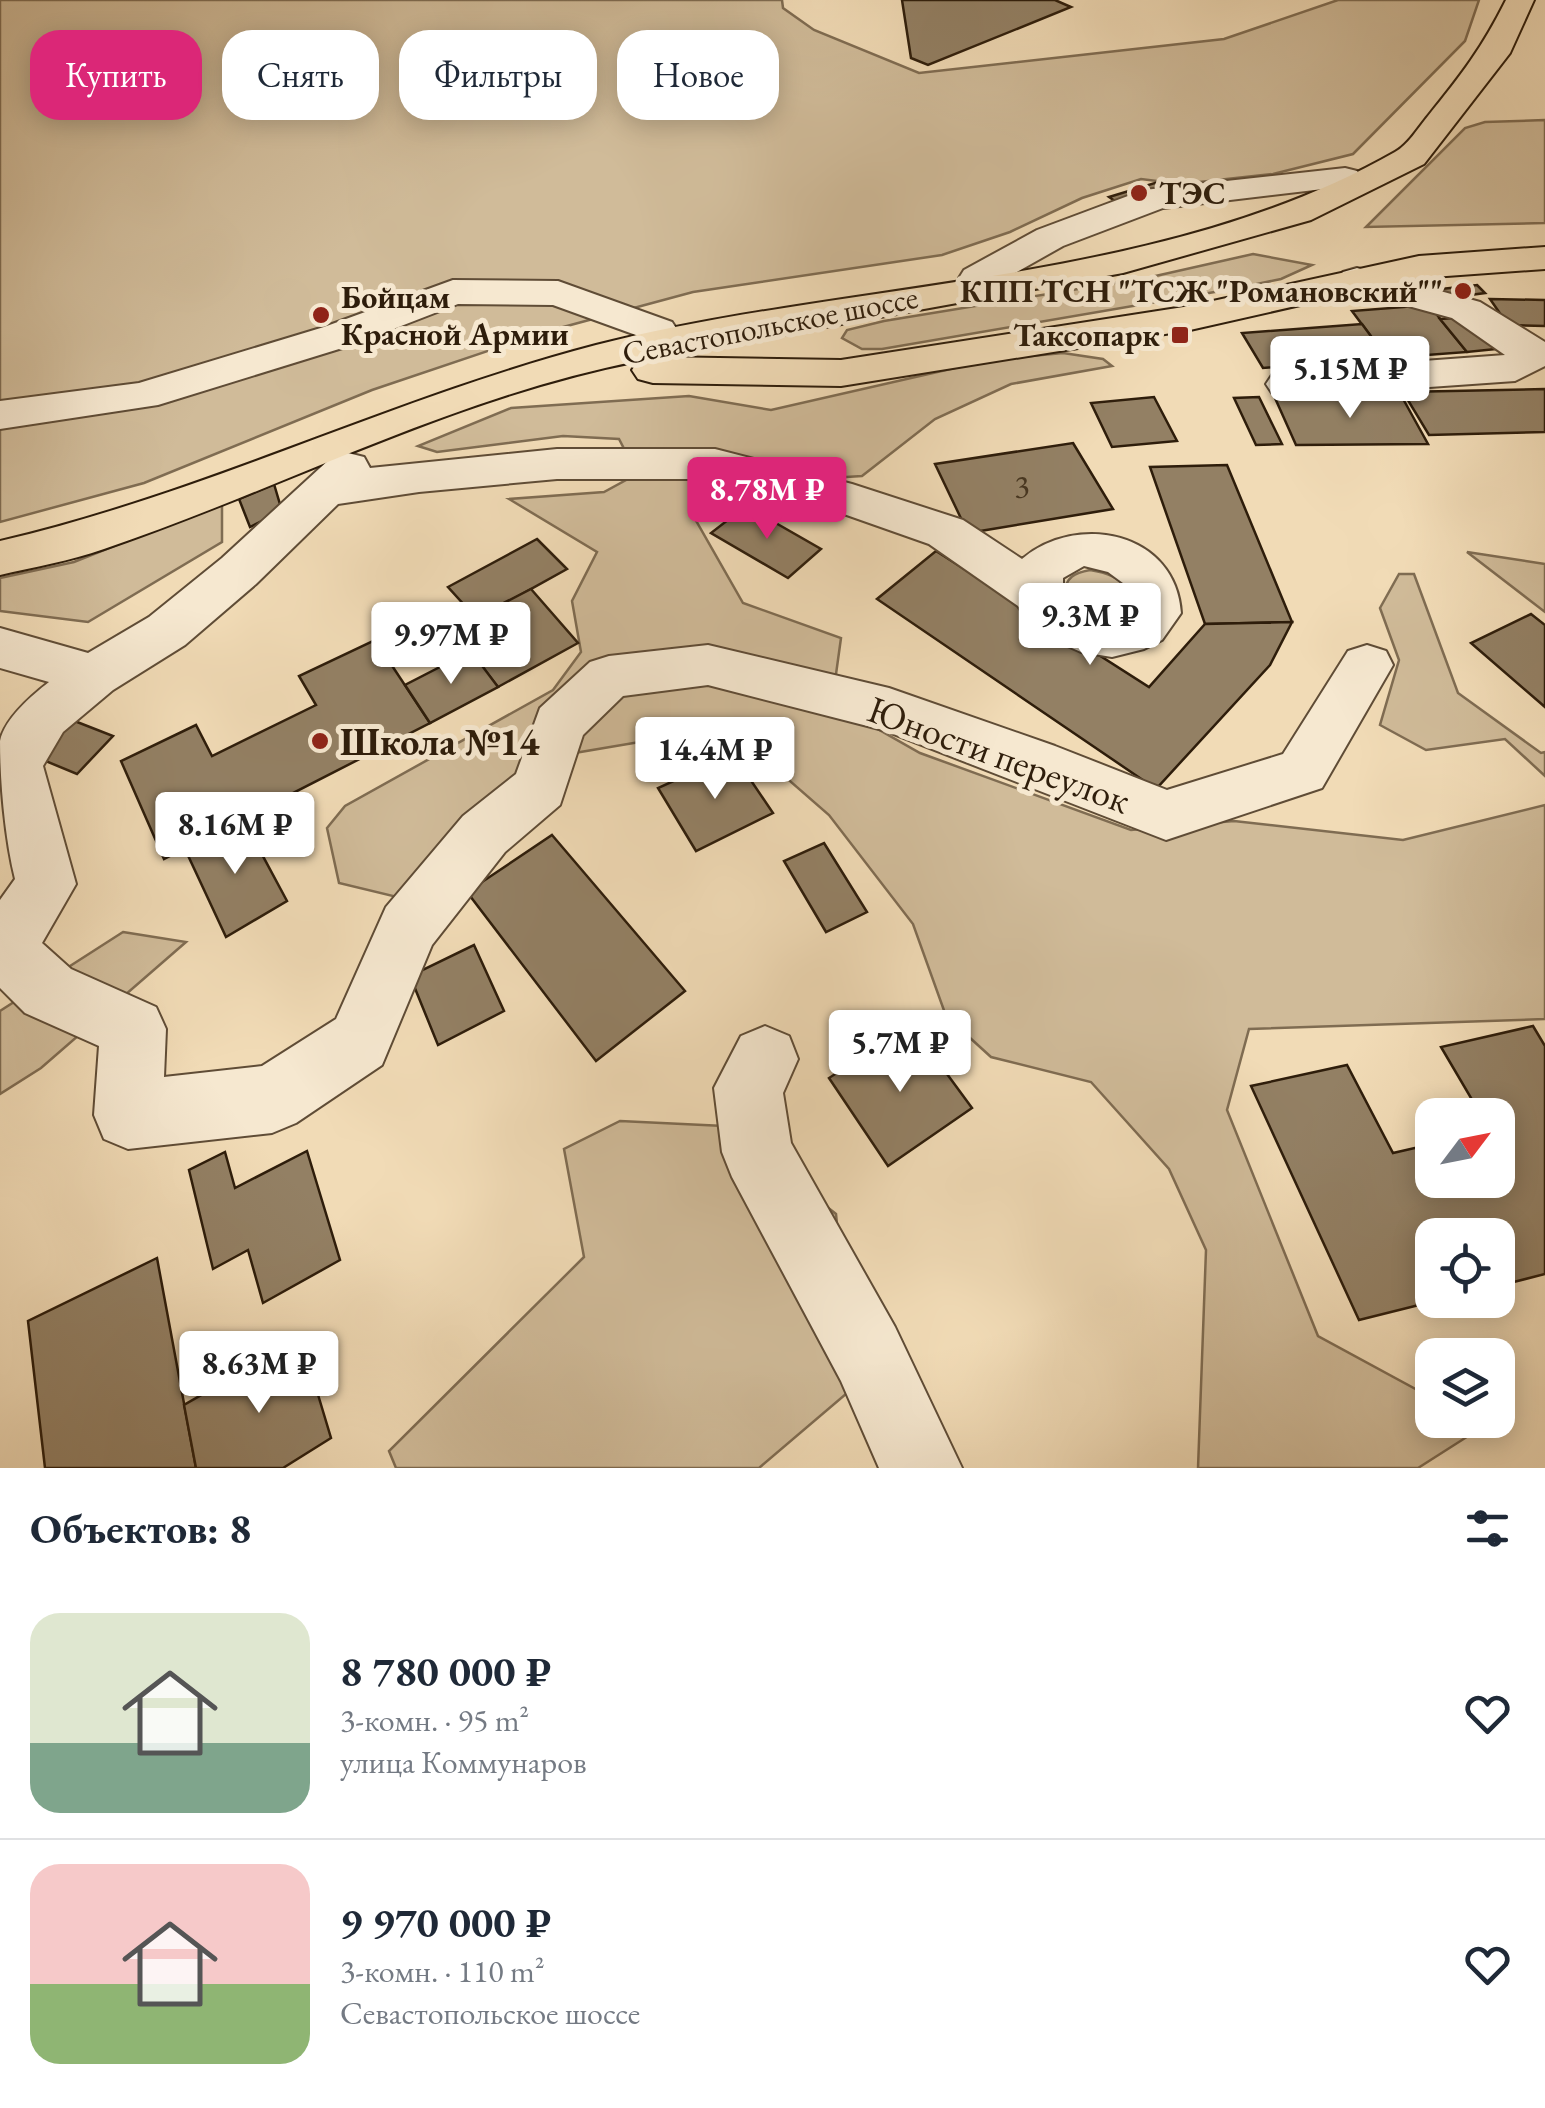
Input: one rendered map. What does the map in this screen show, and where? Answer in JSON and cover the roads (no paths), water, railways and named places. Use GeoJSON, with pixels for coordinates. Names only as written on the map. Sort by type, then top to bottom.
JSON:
{"type":"FeatureCollection","features":[{"type":"Feature","properties":{"kind":"main road"},"geometry":{"type":"LineString","coordinates":[[1345,178],[1397,150],[1428,122],[1504,0]]}},
{"type":"Feature","properties":{"kind":"main road","name":"Севастопольское шоссе"},"geometry":{"type":"LineString","coordinates":[[607,356],[812,312],[1123,262],[1298,212],[1412,156],[1495,53],[1520,0]]}},
{"type":"Feature","properties":{"kind":"main road"},"geometry":{"type":"LineString","coordinates":[[556,360],[840,372],[1190,318],[1419,267],[1545,258]]}},
{"type":"Feature","properties":{"kind":"main road"},"geometry":{"type":"LineString","coordinates":[[0,534],[124,500],[456,382],[556,360],[658,331],[812,312],[978,278]]}},
{"type":"Feature","properties":{"kind":"main road"},"geometry":{"type":"LineString","coordinates":[[812,312],[808,337],[825,354],[887,366]]}},
{"type":"Feature","properties":{"kind":"main road"},"geometry":{"type":"LineString","coordinates":[[0,558],[86,538],[556,360],[607,356],[840,372]]}},
{"type":"Feature","properties":{"kind":"main road"},"geometry":{"type":"LineString","coordinates":[[403,418],[456,382]]}},
{"type":"Feature","properties":{"kind":"street"},"geometry":{"type":"LineString","coordinates":[[978,278],[1050,238],[1157,198],[1345,178]]}},
{"type":"Feature","properties":{"kind":"street"},"geometry":{"type":"LineString","coordinates":[[1287,384],[1514,368],[1538,354],[1466,310],[1358,280]]}},
{"type":"Feature","properties":{"kind":"street"},"geometry":{"type":"LineString","coordinates":[[0,415],[144,396],[338,336],[453,292],[558,294],[658,331]]}},
{"type":"Feature","properties":{"kind":"street"},"geometry":{"type":"LineString","coordinates":[[2,951],[46,884],[14,764],[44,717],[94,675],[168,631],[239,571],[403,418]]}},
{"type":"Feature","properties":{"kind":"street"},"geometry":{"type":"LineString","coordinates":[[322,491],[557,464],[715,464],[836,495],[946,532],[1047,575]]}},
{"type":"Feature","properties":{"kind":"street"},"geometry":{"type":"LineString","coordinates":[[0,648],[94,675]]}},
{"type":"Feature","properties":{"kind":"street","name":"Юности переулок"},"geometry":{"type":"LineString","coordinates":[[2,951],[48,991],[132,1029],[128,1115],[272,1100],[359,1042],[408,927],[484,834],[540,788],[559,724],[609,677],[708,665],[889,710],[1035,762],[1166,815],[1302,771],[1367,665]]}},
{"type":"Feature","properties":{"kind":"street"},"geometry":{"type":"LineString","coordinates":[[765,1058],[748,1088],[757,1152],[868,1354],[921,1468]]}},
{"type":"Feature","properties":{"kind":"place","name":"ТЭС"},"geometry":{"type":"Point","coordinates":[1139,193]}},
{"type":"Feature","properties":{"kind":"place","name":"КПП ТСН \"ТСЖ \"Романовский\"\""},"geometry":{"type":"Point","coordinates":[1463,291]}},
{"type":"Feature","properties":{"kind":"place","name":"Бойцам Красной Армии"},"geometry":{"type":"Point","coordinates":[321,315]}},
{"type":"Feature","properties":{"kind":"place","name":"Таксопарк"},"geometry":{"type":"Point","coordinates":[1180,335]}},
{"type":"Feature","properties":{"kind":"place","name":"Школа №14"},"geometry":{"type":"Point","coordinates":[320,741]}}]}
